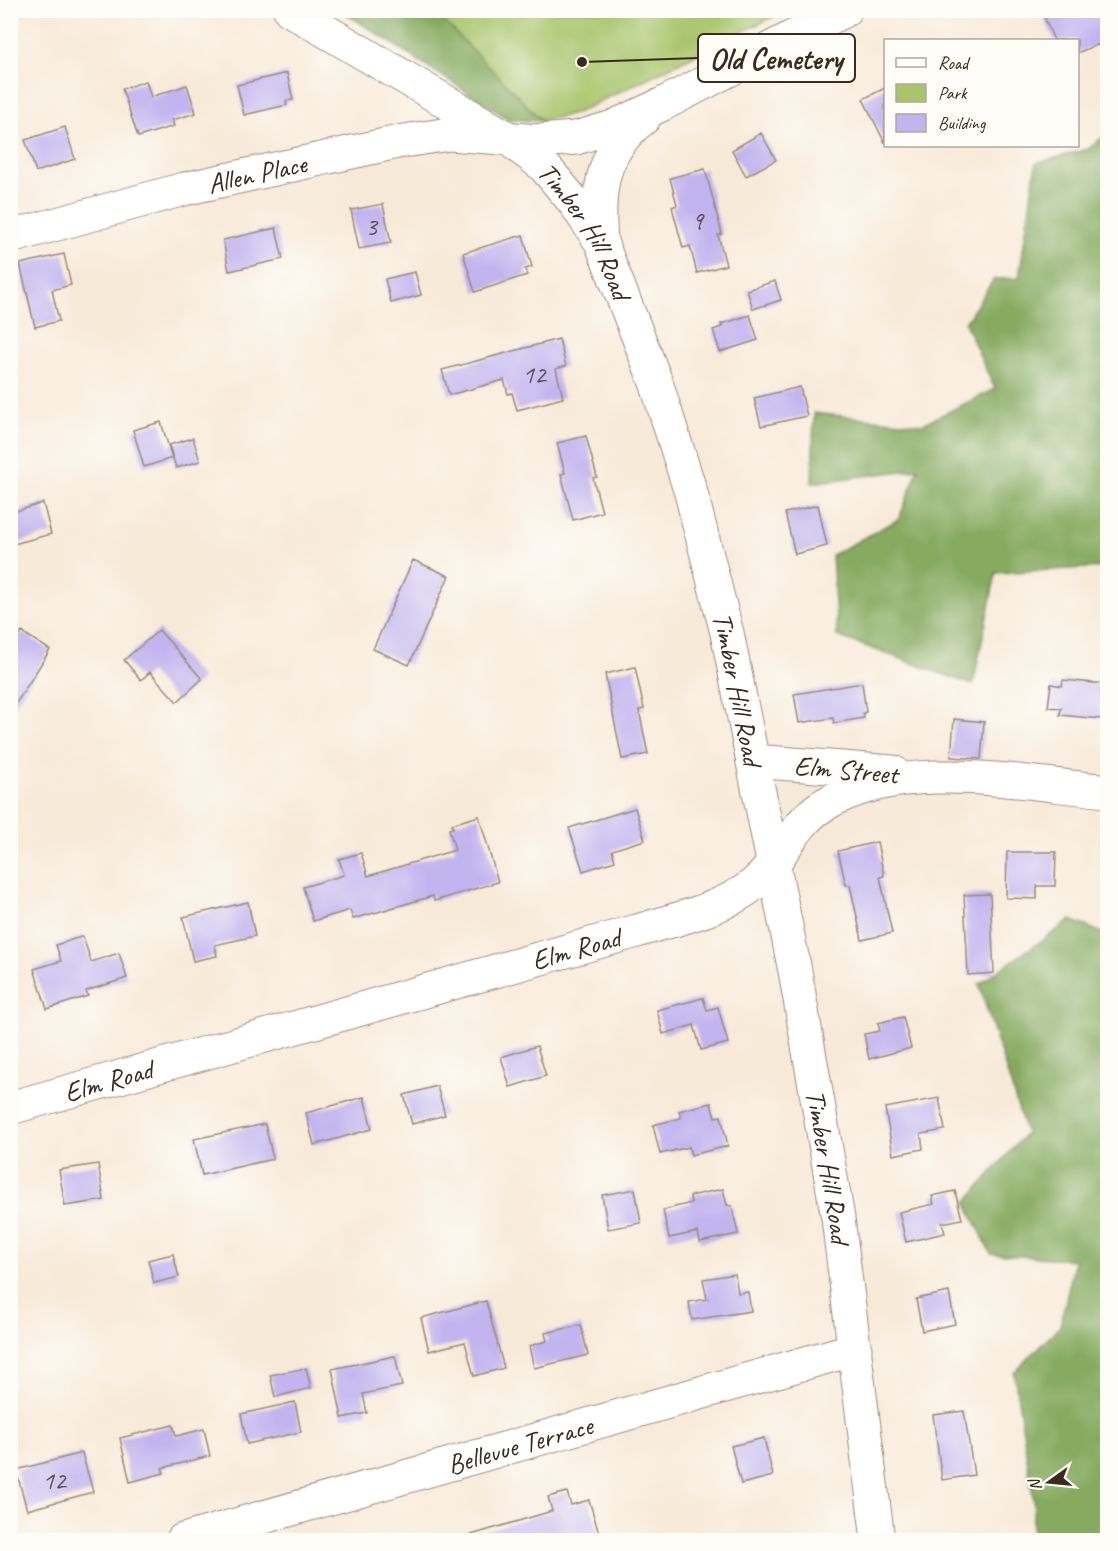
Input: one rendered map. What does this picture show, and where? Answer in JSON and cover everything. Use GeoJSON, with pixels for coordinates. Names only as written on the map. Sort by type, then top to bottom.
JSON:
{"type":"FeatureCollection","features":[{"type":"Feature","properties":{"kind":"street","name":"Timber Hill Road"},"geometry":{"type":"LineString","coordinates":[[290,10],[506,136],[543,165],[574,202],[601,242],[656,382],[691,493],[727,633],[817,1088],[838,1218],[878,1540]]}},
{"type":"Feature","properties":{"kind":"street"},"geometry":{"type":"LineString","coordinates":[[601,242],[598,208],[602,181],[610,156],[627,131],[663,104],[845,10]]}},
{"type":"Feature","properties":{"kind":"street","name":"Allen Place"},"geometry":{"type":"LineString","coordinates":[[10,237],[184,189],[398,142],[449,134],[506,136],[539,141],[576,138],[613,127],[663,104]]}},
{"type":"Feature","properties":{"kind":"street","name":"Elm Street"},"geometry":{"type":"LineString","coordinates":[[753,761],[940,776]]}},
{"type":"Feature","properties":{"kind":"street","name":"Elm Road"},"geometry":{"type":"LineString","coordinates":[[10,1108],[637,932],[733,898],[754,884],[773,864],[801,822],[843,795],[894,780],[940,776],[1107,791]]}},
{"type":"Feature","properties":{"kind":"street","name":"Bellevue Terrace"},"geometry":{"type":"LineString","coordinates":[[183,1540],[855,1349]]}},
{"type":"Feature","properties":{"kind":"green space"},"geometry":{"type":"Polygon","coordinates":[[[342,11],[434,11],[542,121],[510,120],[342,11]]]}},
{"type":"Feature","properties":{"kind":"green space"},"geometry":{"type":"Polygon","coordinates":[[[434,11],[785,11],[576,113],[542,121],[434,11]]]}},
{"type":"Feature","properties":{"kind":"green space"},"geometry":{"type":"Polygon","coordinates":[[[1107,134],[1107,567],[996,573],[973,685],[837,636],[832,555],[899,519],[918,469],[812,483],[814,413],[923,424],[995,389],[965,323],[994,279],[1019,278],[1036,163],[1088,149],[1107,134]]]}},
{"type":"Feature","properties":{"kind":"green space"},"geometry":{"type":"Polygon","coordinates":[[[1071,920],[1107,935],[1107,1540],[1031,1540],[1034,1503],[1014,1373],[1060,1326],[1075,1260],[991,1254],[966,1202],[1026,1133],[979,984],[1071,920]]]}},
{"type":"Feature","properties":{"kind":"building"},"geometry":{"type":"Polygon","coordinates":[[[1041,10],[1107,10],[1107,33],[1099,36],[1102,43],[1079,52],[1079,39],[1054,39],[1041,10]]]}},
{"type":"Feature","properties":{"kind":"building"},"geometry":{"type":"Polygon","coordinates":[[[287,73],[293,100],[286,101],[287,105],[244,115],[237,85],[287,73]]]}},
{"type":"Feature","properties":{"kind":"building"},"geometry":{"type":"Polygon","coordinates":[[[146,81],[151,97],[187,85],[196,113],[172,120],[174,126],[138,137],[122,89],[146,81]]]}},
{"type":"Feature","properties":{"kind":"building"},"geometry":{"type":"Polygon","coordinates":[[[884,88],[884,141],[863,99],[884,88]]]}},
{"type":"Feature","properties":{"kind":"building"},"geometry":{"type":"Polygon","coordinates":[[[65,127],[75,159],[36,172],[25,140],[65,127]]]}},
{"type":"Feature","properties":{"kind":"building"},"geometry":{"type":"Polygon","coordinates":[[[761,133],[776,160],[746,176],[732,150],[761,133]]]}},
{"type":"Feature","properties":{"kind":"building"},"geometry":{"type":"Polygon","coordinates":[[[705,169],[722,234],[718,235],[726,265],[697,273],[690,246],[683,248],[672,207],[677,205],[670,178],[705,169]]]}},
{"type":"Feature","properties":{"kind":"building"},"geometry":{"type":"Polygon","coordinates":[[[383,204],[391,243],[359,249],[351,210],[383,204]]]}},
{"type":"Feature","properties":{"kind":"building"},"geometry":{"type":"Polygon","coordinates":[[[276,228],[283,259],[229,271],[223,240],[276,228]]]}},
{"type":"Feature","properties":{"kind":"building"},"geometry":{"type":"Polygon","coordinates":[[[523,235],[532,267],[525,269],[527,275],[475,292],[463,253],[523,235]]]}},
{"type":"Feature","properties":{"kind":"building"},"geometry":{"type":"Polygon","coordinates":[[[64,254],[71,285],[52,290],[59,321],[35,327],[20,264],[64,254]]]}},
{"type":"Feature","properties":{"kind":"building"},"geometry":{"type":"Polygon","coordinates":[[[415,272],[421,295],[391,303],[385,279],[415,272]]]}},
{"type":"Feature","properties":{"kind":"building"},"geometry":{"type":"Polygon","coordinates":[[[775,281],[781,300],[753,309],[747,290],[775,281]]]}},
{"type":"Feature","properties":{"kind":"building"},"geometry":{"type":"Polygon","coordinates":[[[750,315],[758,340],[720,352],[713,330],[722,327],[721,324],[750,315]]]}},
{"type":"Feature","properties":{"kind":"building"},"geometry":{"type":"Polygon","coordinates":[[[559,339],[566,366],[556,369],[563,398],[517,410],[512,393],[508,394],[504,380],[449,395],[442,370],[559,339]]]}},
{"type":"Feature","properties":{"kind":"building"},"geometry":{"type":"Polygon","coordinates":[[[800,387],[807,416],[761,426],[754,398],[800,387]]]}},
{"type":"Feature","properties":{"kind":"building"},"geometry":{"type":"Polygon","coordinates":[[[161,422],[172,458],[144,467],[133,430],[161,422]]]}},
{"type":"Feature","properties":{"kind":"building"},"geometry":{"type":"Polygon","coordinates":[[[586,436],[597,477],[593,478],[602,512],[573,520],[561,474],[565,473],[557,443],[586,436]]]}},
{"type":"Feature","properties":{"kind":"building"},"geometry":{"type":"Polygon","coordinates":[[[193,438],[200,461],[176,468],[169,445],[193,438]]]}},
{"type":"Feature","properties":{"kind":"building"},"geometry":{"type":"Polygon","coordinates":[[[43,503],[51,534],[10,545],[10,513],[43,503]]]}},
{"type":"Feature","properties":{"kind":"building"},"geometry":{"type":"Polygon","coordinates":[[[818,505],[827,546],[795,554],[785,513],[818,505]]]}},
{"type":"Feature","properties":{"kind":"building"},"geometry":{"type":"Polygon","coordinates":[[[413,560],[449,576],[409,665],[373,649],[413,560]]]}},
{"type":"Feature","properties":{"kind":"building"},"geometry":{"type":"Polygon","coordinates":[[[159,630],[202,679],[177,702],[150,672],[141,680],[124,660],[159,630]]]}},
{"type":"Feature","properties":{"kind":"building"},"geometry":{"type":"Polygon","coordinates":[[[22,632],[50,650],[10,713],[10,650],[22,632]]]}},
{"type":"Feature","properties":{"kind":"building"},"geometry":{"type":"Polygon","coordinates":[[[635,667],[644,709],[639,710],[648,754],[622,759],[605,674],[635,667]]]}},
{"type":"Feature","properties":{"kind":"building"},"geometry":{"type":"Polygon","coordinates":[[[1063,680],[1105,684],[1101,719],[1060,715],[1061,708],[1048,707],[1051,684],[1062,686],[1063,680]]]}},
{"type":"Feature","properties":{"kind":"building"},"geometry":{"type":"Polygon","coordinates":[[[862,683],[866,712],[863,713],[864,718],[834,723],[833,718],[799,723],[794,694],[862,683]]]}},
{"type":"Feature","properties":{"kind":"building"},"geometry":{"type":"Polygon","coordinates":[[[954,719],[984,722],[981,759],[951,757],[954,719]]]}},
{"type":"Feature","properties":{"kind":"building"},"geometry":{"type":"Polygon","coordinates":[[[635,808],[645,840],[612,850],[615,861],[583,871],[569,828],[635,808]]]}},
{"type":"Feature","properties":{"kind":"building"},"geometry":{"type":"Polygon","coordinates":[[[479,816],[498,882],[434,901],[433,896],[353,919],[350,910],[313,921],[303,887],[344,875],[339,859],[361,853],[368,876],[455,850],[449,829],[453,828],[452,824],[479,816]]]}},
{"type":"Feature","properties":{"kind":"building"},"geometry":{"type":"Polygon","coordinates":[[[877,842],[884,876],[880,877],[892,933],[862,940],[850,885],[846,885],[838,851],[877,842]]]}},
{"type":"Feature","properties":{"kind":"building"},"geometry":{"type":"Polygon","coordinates":[[[1007,852],[1056,852],[1055,886],[1037,886],[1037,899],[1006,898],[1007,852]]]}},
{"type":"Feature","properties":{"kind":"building"},"geometry":{"type":"Polygon","coordinates":[[[990,894],[994,973],[968,975],[964,895],[990,894]]]}},
{"type":"Feature","properties":{"kind":"building"},"geometry":{"type":"Polygon","coordinates":[[[248,902],[255,936],[215,945],[217,956],[193,961],[183,917],[248,902]]]}},
{"type":"Feature","properties":{"kind":"building"},"geometry":{"type":"Polygon","coordinates":[[[83,936],[91,962],[119,953],[127,978],[86,991],[88,996],[47,1009],[34,969],[61,961],[56,945],[83,936]]]}},
{"type":"Feature","properties":{"kind":"building"},"geometry":{"type":"Polygon","coordinates":[[[703,998],[707,1010],[718,1007],[728,1043],[701,1050],[694,1025],[663,1034],[657,1010],[703,998]]]}},
{"type":"Feature","properties":{"kind":"building"},"geometry":{"type":"Polygon","coordinates":[[[903,1017],[911,1048],[869,1059],[864,1034],[880,1031],[878,1023],[903,1017]]]}},
{"type":"Feature","properties":{"kind":"building"},"geometry":{"type":"Polygon","coordinates":[[[537,1046],[546,1076],[510,1087],[501,1057],[537,1046]]]}},
{"type":"Feature","properties":{"kind":"building"},"geometry":{"type":"Polygon","coordinates":[[[437,1086],[445,1115],[412,1124],[404,1095],[437,1086]]]}},
{"type":"Feature","properties":{"kind":"building"},"geometry":{"type":"Polygon","coordinates":[[[364,1097],[372,1129],[314,1145],[306,1113],[364,1097]]]}},
{"type":"Feature","properties":{"kind":"building"},"geometry":{"type":"Polygon","coordinates":[[[939,1098],[945,1130],[921,1134],[923,1149],[893,1155],[885,1108],[939,1098]]]}},
{"type":"Feature","properties":{"kind":"building"},"geometry":{"type":"Polygon","coordinates":[[[711,1103],[715,1117],[721,1116],[728,1146],[691,1155],[689,1147],[660,1154],[653,1125],[681,1118],[679,1111],[711,1103]]]}},
{"type":"Feature","properties":{"kind":"building"},"geometry":{"type":"Polygon","coordinates":[[[265,1124],[273,1159],[202,1175],[194,1139],[265,1124]]]}},
{"type":"Feature","properties":{"kind":"building"},"geometry":{"type":"Polygon","coordinates":[[[98,1164],[104,1200],[65,1206],[59,1170],[98,1164]]]}},
{"type":"Feature","properties":{"kind":"building"},"geometry":{"type":"Polygon","coordinates":[[[635,1189],[641,1223],[608,1229],[602,1195],[635,1189]]]}},
{"type":"Feature","properties":{"kind":"building"},"geometry":{"type":"Polygon","coordinates":[[[723,1189],[727,1205],[732,1206],[738,1234],[700,1242],[698,1232],[669,1238],[663,1210],[691,1203],[690,1196],[723,1189]]]}},
{"type":"Feature","properties":{"kind":"building"},"geometry":{"type":"Polygon","coordinates":[[[955,1191],[962,1219],[942,1223],[945,1233],[906,1242],[899,1212],[934,1204],[932,1196],[955,1191]]]}},
{"type":"Feature","properties":{"kind":"building"},"geometry":{"type":"Polygon","coordinates":[[[173,1254],[179,1277],[154,1283],[148,1260],[173,1254]]]}},
{"type":"Feature","properties":{"kind":"building"},"geometry":{"type":"Polygon","coordinates":[[[735,1274],[738,1293],[748,1292],[751,1311],[692,1320],[689,1302],[707,1299],[703,1279],[735,1274]]]}},
{"type":"Feature","properties":{"kind":"building"},"geometry":{"type":"Polygon","coordinates":[[[949,1292],[955,1324],[922,1331],[916,1299],[949,1292]]]}},
{"type":"Feature","properties":{"kind":"building"},"geometry":{"type":"Polygon","coordinates":[[[486,1301],[504,1368],[474,1376],[465,1342],[429,1351],[421,1318],[486,1301]]]}},
{"type":"Feature","properties":{"kind":"building"},"geometry":{"type":"Polygon","coordinates":[[[581,1325],[588,1355],[534,1368],[529,1346],[547,1341],[545,1333],[581,1325]]]}},
{"type":"Feature","properties":{"kind":"building"},"geometry":{"type":"Polygon","coordinates":[[[395,1356],[402,1386],[363,1394],[367,1413],[342,1418],[332,1369],[395,1356]]]}},
{"type":"Feature","properties":{"kind":"building"},"geometry":{"type":"Polygon","coordinates":[[[306,1368],[311,1388],[275,1397],[270,1375],[306,1368]]]}},
{"type":"Feature","properties":{"kind":"building"},"geometry":{"type":"Polygon","coordinates":[[[295,1402],[301,1432],[247,1444],[241,1414],[295,1402]]]}},
{"type":"Feature","properties":{"kind":"building"},"geometry":{"type":"Polygon","coordinates":[[[964,1411],[974,1475],[942,1480],[933,1415],[964,1411]]]}},
{"type":"Feature","properties":{"kind":"building"},"geometry":{"type":"Polygon","coordinates":[[[173,1425],[176,1436],[204,1429],[210,1456],[162,1468],[164,1473],[130,1482],[120,1438],[173,1425]]]}},
{"type":"Feature","properties":{"kind":"building"},"geometry":{"type":"Polygon","coordinates":[[[764,1438],[773,1476],[741,1484],[731,1446],[764,1438]]]}},
{"type":"Feature","properties":{"kind":"building"},"geometry":{"type":"Polygon","coordinates":[[[82,1453],[93,1492],[27,1510],[16,1470],[82,1453]]]}},
{"type":"Feature","properties":{"kind":"building"},"geometry":{"type":"Polygon","coordinates":[[[567,1492],[571,1505],[589,1500],[601,1540],[472,1540],[471,1535],[552,1511],[548,1497],[567,1492]]]}},
{"type":"Feature","properties":{"kind":"place","name":"Old Cemetery"},"geometry":{"type":"Point","coordinates":[582,62]}}]}
